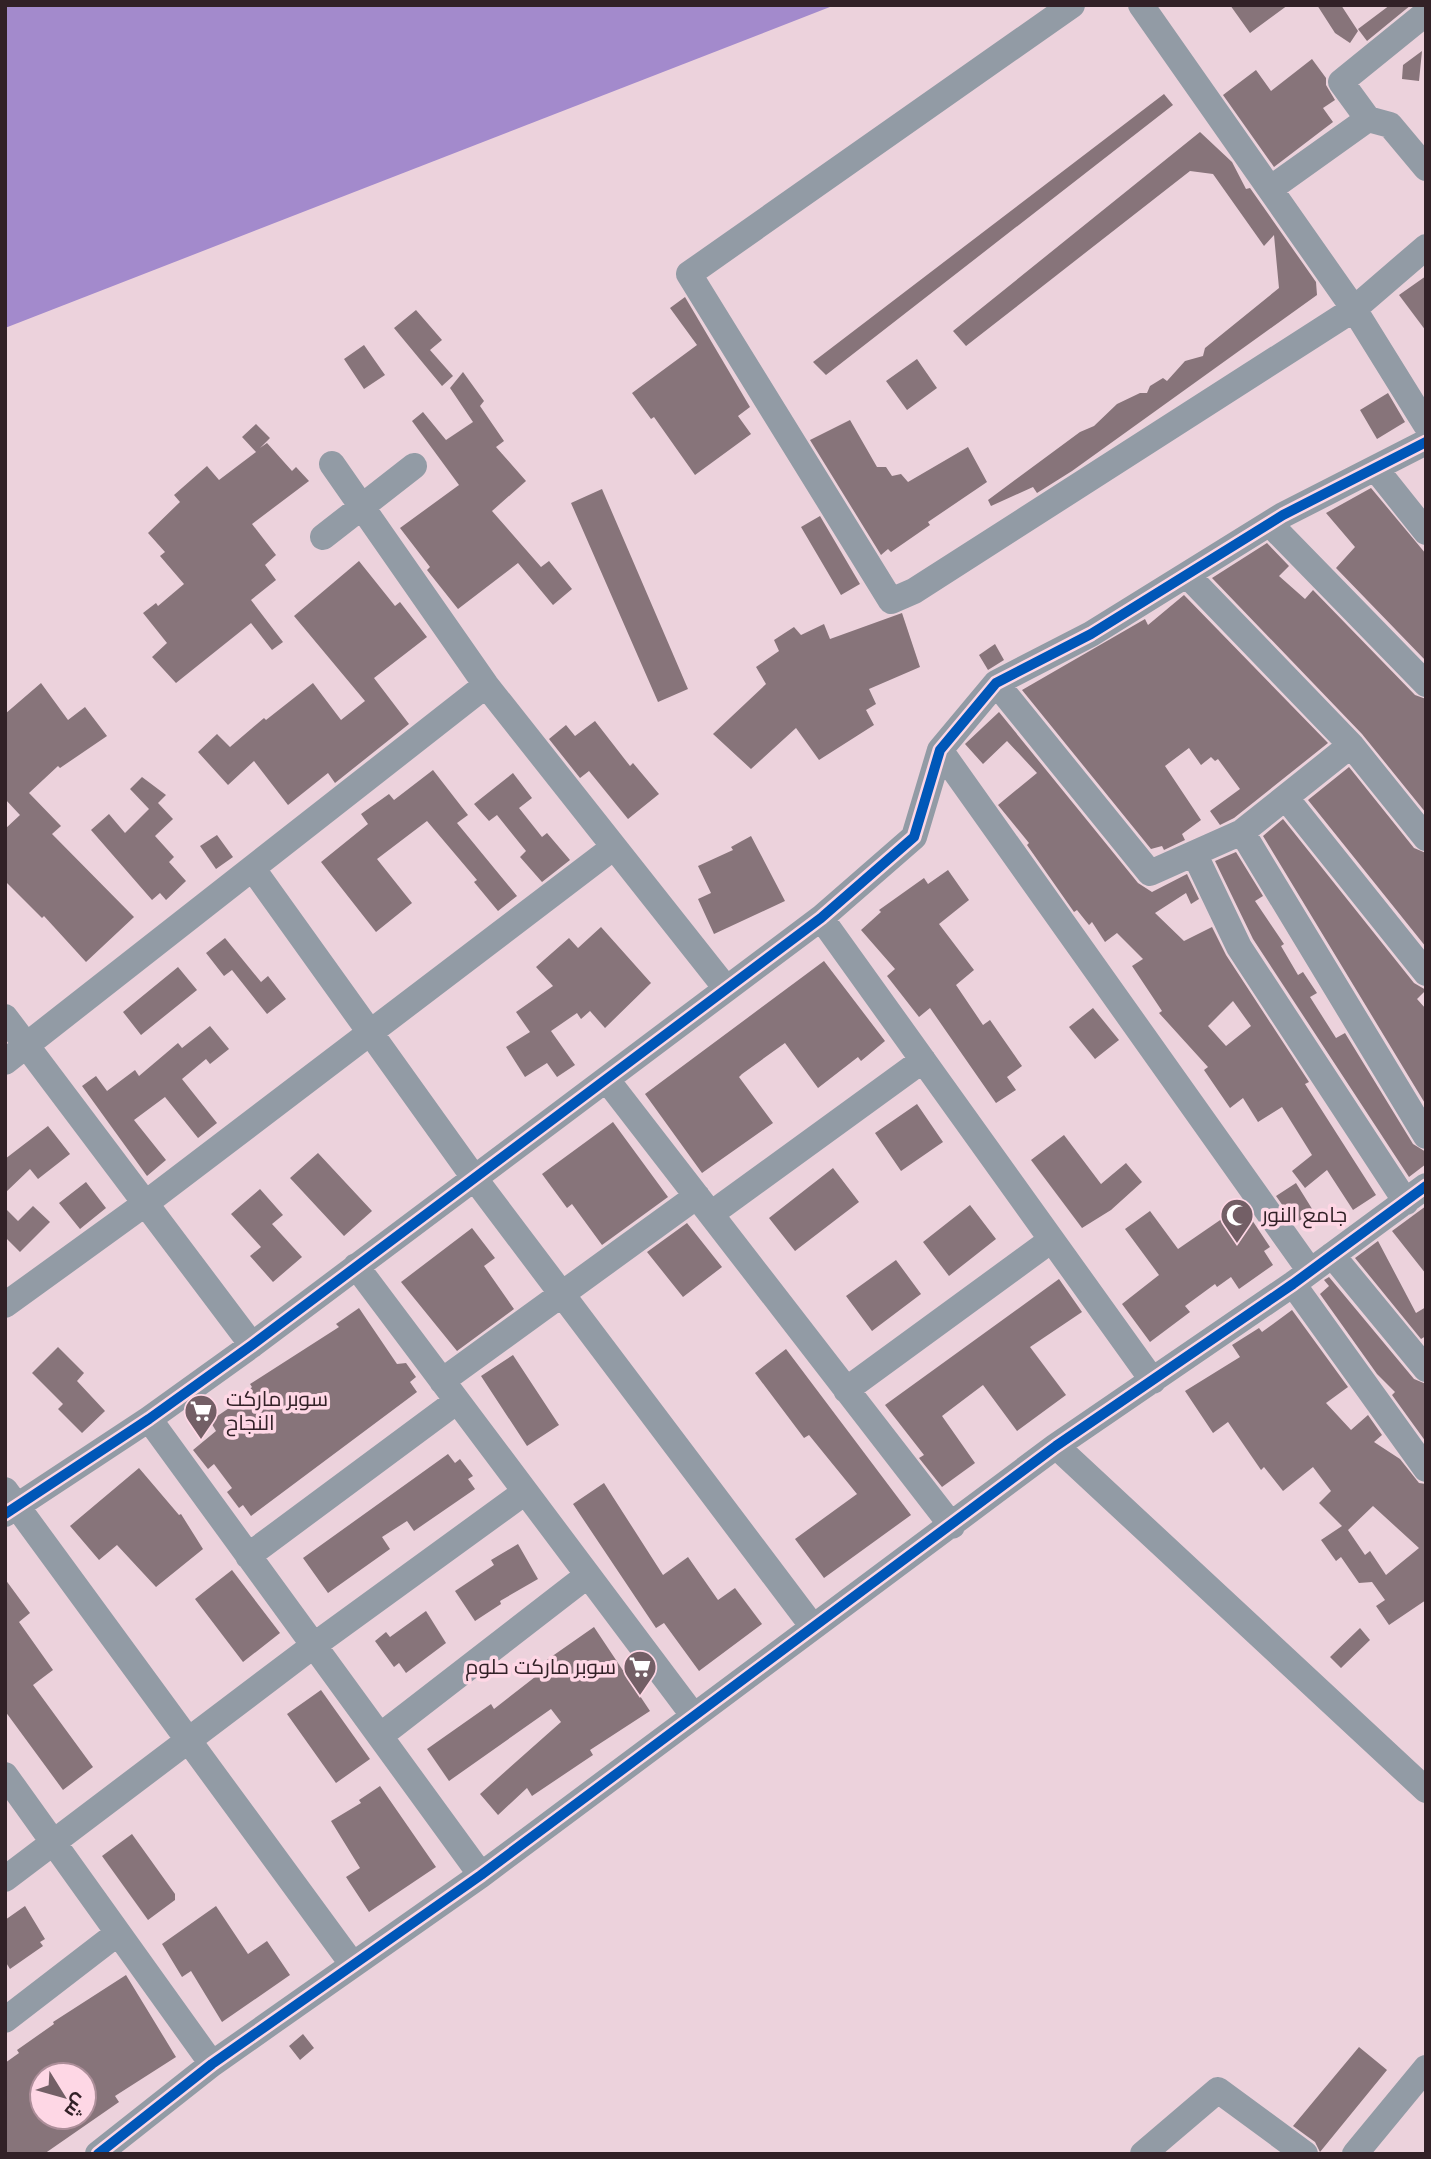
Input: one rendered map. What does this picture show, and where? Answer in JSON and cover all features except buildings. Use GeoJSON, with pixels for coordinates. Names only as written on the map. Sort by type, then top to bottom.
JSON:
{"type":"FeatureCollection","features":[{"type":"Feature","properties":{"kind":"street"},"geometry":{"type":"LineString","coordinates":[[1072,5],[688,274],[891,601],[914,591],[1354,309],[1426,247]]}},
{"type":"Feature","properties":{"kind":"street"},"geometry":{"type":"LineString","coordinates":[[1141,5],[1354,309],[1426,425]]}},
{"type":"Feature","properties":{"kind":"street"},"geometry":{"type":"LineString","coordinates":[[1426,13],[1341,82],[1368,119],[1390,125],[1426,168]]}},
{"type":"Feature","properties":{"kind":"street"},"geometry":{"type":"LineString","coordinates":[[1270,189],[1368,119]]}},
{"type":"Feature","properties":{"kind":"street"},"geometry":{"type":"LineString","coordinates":[[353,1965],[9,1503],[149,1419],[252,1345],[607,1080],[725,987],[821,918],[914,837],[940,750],[996,683],[1091,634],[1270,524],[1426,442]]}},
{"type":"Feature","properties":{"kind":"street"},"geometry":{"type":"LineString","coordinates":[[332,464],[486,685],[725,987]]}},
{"type":"Feature","properties":{"kind":"street"},"geometry":{"type":"LineString","coordinates":[[323,537],[414,466]]}},
{"type":"Feature","properties":{"kind":"street"},"geometry":{"type":"LineString","coordinates":[[1375,468],[1426,532]]}},
{"type":"Feature","properties":{"kind":"street"},"geometry":{"type":"LineString","coordinates":[[1270,524],[1426,684]]}},
{"type":"Feature","properties":{"kind":"street"},"geometry":{"type":"LineString","coordinates":[[1188,576],[1351,745],[1426,838]]}},
{"type":"Feature","properties":{"kind":"street"},"geometry":{"type":"LineString","coordinates":[[996,683],[1150,873],[1242,832],[1351,745]]}},
{"type":"Feature","properties":{"kind":"street"},"geometry":{"type":"LineString","coordinates":[[5,1062],[486,685]]}},
{"type":"Feature","properties":{"kind":"street"},"geometry":{"type":"LineString","coordinates":[[940,750],[1302,1277],[1426,1469]]}},
{"type":"Feature","properties":{"kind":"street"},"geometry":{"type":"LineString","coordinates":[[1286,797],[1426,973]]}},
{"type":"Feature","properties":{"kind":"street"},"geometry":{"type":"LineString","coordinates":[[1242,832],[1426,1136]]}},
{"type":"Feature","properties":{"kind":"street"},"geometry":{"type":"LineString","coordinates":[[5,1305],[146,1203],[614,847]]}},
{"type":"Feature","properties":{"kind":"street"},"geometry":{"type":"LineString","coordinates":[[98,2154],[212,2064],[481,1875],[1056,1446],[1302,1277],[1416,1194],[1239,947],[1195,855]]}},
{"type":"Feature","properties":{"kind":"street"},"geometry":{"type":"LineString","coordinates":[[253,869],[475,1179],[813,1627]]}},
{"type":"Feature","properties":{"kind":"street"},"geometry":{"type":"LineString","coordinates":[[821,918],[1050,1241],[1153,1381]]}},
{"type":"Feature","properties":{"kind":"street"},"geometry":{"type":"LineString","coordinates":[[5,1017],[252,1345]]}},
{"type":"Feature","properties":{"kind":"street"},"geometry":{"type":"LineString","coordinates":[[248,1556],[450,1391],[562,1294],[704,1205],[923,1060]]}},
{"type":"Feature","properties":{"kind":"street"},"geometry":{"type":"LineString","coordinates":[[607,1080],[952,1526]]}},
{"type":"Feature","properties":{"kind":"street"},"geometry":{"type":"LineString","coordinates":[[846,1390],[1050,1241]]}},
{"type":"Feature","properties":{"kind":"street"},"geometry":{"type":"LineString","coordinates":[[1332,1255],[1421,1355]]}},
{"type":"Feature","properties":{"kind":"street"},"geometry":{"type":"LineString","coordinates":[[356,1266],[693,1715]]}},
{"type":"Feature","properties":{"kind":"street"},"geometry":{"type":"LineString","coordinates":[[149,1419],[481,1875]]}},
{"type":"Feature","properties":{"kind":"street"},"geometry":{"type":"LineString","coordinates":[[1056,1446],[1426,1790]]}},
{"type":"Feature","properties":{"kind":"street"},"geometry":{"type":"LineString","coordinates":[[5,1879],[313,1646],[525,1492]]}},
{"type":"Feature","properties":{"kind":"street"},"geometry":{"type":"LineString","coordinates":[[380,1737],[588,1575]]}},
{"type":"Feature","properties":{"kind":"street"},"geometry":{"type":"LineString","coordinates":[[5,1775],[212,2064]]}},
{"type":"Feature","properties":{"kind":"street"},"geometry":{"type":"LineString","coordinates":[[5,2020],[118,1933]]}},
{"type":"Feature","properties":{"kind":"street"},"geometry":{"type":"LineString","coordinates":[[1354,2154],[1426,2068]]}},
{"type":"Feature","properties":{"kind":"street"},"geometry":{"type":"LineString","coordinates":[[1143,2154],[1218,2090],[1304,2154]]}},
{"type":"Feature","properties":{"kind":"shaded area"},"geometry":{"type":"Polygon","coordinates":[[[5,5],[835,5],[5,328],[5,5]]]}},
{"type":"Feature","properties":{"kind":"cycle path"},"geometry":{"type":"LineString","coordinates":[[5,1514],[149,1419],[252,1345],[821,918],[914,837],[940,750],[996,683],[1091,634],[1283,515],[1426,442]]}},
{"type":"Feature","properties":{"kind":"cycle path"},"geometry":{"type":"LineString","coordinates":[[98,2154],[212,2064],[481,1875],[1056,1446],[1293,1284],[1426,1186]]}},
{"type":"Feature","properties":{"kind":"place","name":"جامع النور"},"geometry":{"type":"Point","coordinates":[1237,1245]}},
{"type":"Feature","properties":{"kind":"place","name":"سوبر ماركت النجاح"},"geometry":{"type":"Point","coordinates":[201,1441]}},
{"type":"Feature","properties":{"kind":"place","name":"سوبر ماركت حلوم"},"geometry":{"type":"Point","coordinates":[640,1697]}}]}
